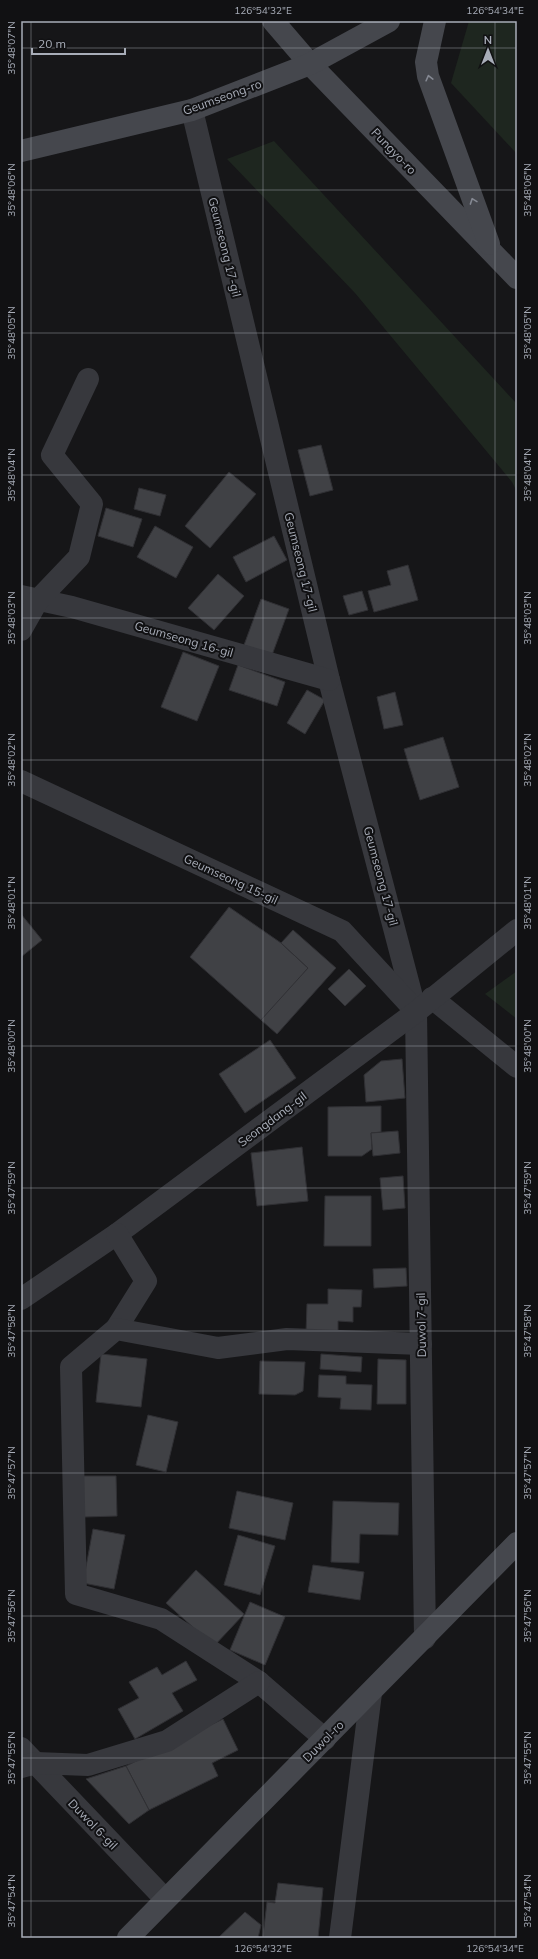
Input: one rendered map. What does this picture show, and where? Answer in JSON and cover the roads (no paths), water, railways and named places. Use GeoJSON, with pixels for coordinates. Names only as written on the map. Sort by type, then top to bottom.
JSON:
{"type":"FeatureCollection","features":[{"type":"Feature","properties":{"kind":"main road","name":"Pungyo-ro"},"geometry":{"type":"LineString","coordinates":[[273,21],[310,64],[517,278]]}},
{"type":"Feature","properties":{"kind":"main road","name":"Geumseong-ro"},"geometry":{"type":"LineString","coordinates":[[21,151],[192,110],[310,64],[389,21]]}},
{"type":"Feature","properties":{"kind":"main road"},"geometry":{"type":"LineString","coordinates":[[435,21],[426,62],[428,76],[495,254],[517,287]]}},
{"type":"Feature","properties":{"kind":"main road"},"geometry":{"type":"LineString","coordinates":[[495,254],[517,270]]}},
{"type":"Feature","properties":{"kind":"main road","name":"Duwol-ro"},"geometry":{"type":"LineString","coordinates":[[128,1938],[371,1693],[517,1543]]}},
{"type":"Feature","properties":{"kind":"street","name":"Geumseong 17-gil"},"geometry":{"type":"LineString","coordinates":[[192,110],[329,680],[424,1005]]}},
{"type":"Feature","properties":{"kind":"street"},"geometry":{"type":"LineString","coordinates":[[21,630],[29,598],[79,557],[92,504],[52,455],[88,379]]}},
{"type":"Feature","properties":{"kind":"street","name":"Geumseong 16-gil"},"geometry":{"type":"LineString","coordinates":[[29,598],[72,607],[329,680]]}},
{"type":"Feature","properties":{"kind":"street","name":"Geumseong 15-gil"},"geometry":{"type":"LineString","coordinates":[[21,781],[342,931],[424,1005],[517,1067]]}},
{"type":"Feature","properties":{"kind":"street","name":"Seongdang-gil"},"geometry":{"type":"LineString","coordinates":[[21,1299],[117,1234],[424,1005],[517,930]]}},
{"type":"Feature","properties":{"kind":"street","name":"Duwol 7-gil"},"geometry":{"type":"LineString","coordinates":[[424,1005],[421,1344],[425,1638]]}},
{"type":"Feature","properties":{"kind":"street"},"geometry":{"type":"LineString","coordinates":[[117,1234],[146,1281],[116,1329],[71,1367],[76,1594],[161,1619],[259,1682],[326,1738]]}},
{"type":"Feature","properties":{"kind":"street"},"geometry":{"type":"LineString","coordinates":[[116,1329],[218,1348],[287,1339],[421,1344]]}},
{"type":"Feature","properties":{"kind":"street"},"geometry":{"type":"LineString","coordinates":[[26,1759],[88,1765],[167,1741],[259,1682]]}},
{"type":"Feature","properties":{"kind":"street"},"geometry":{"type":"LineString","coordinates":[[340,1938],[371,1693]]}},
{"type":"Feature","properties":{"kind":"street","name":"Duwol 6-gil"},"geometry":{"type":"LineString","coordinates":[[26,1759],[165,1899]]}}]}
